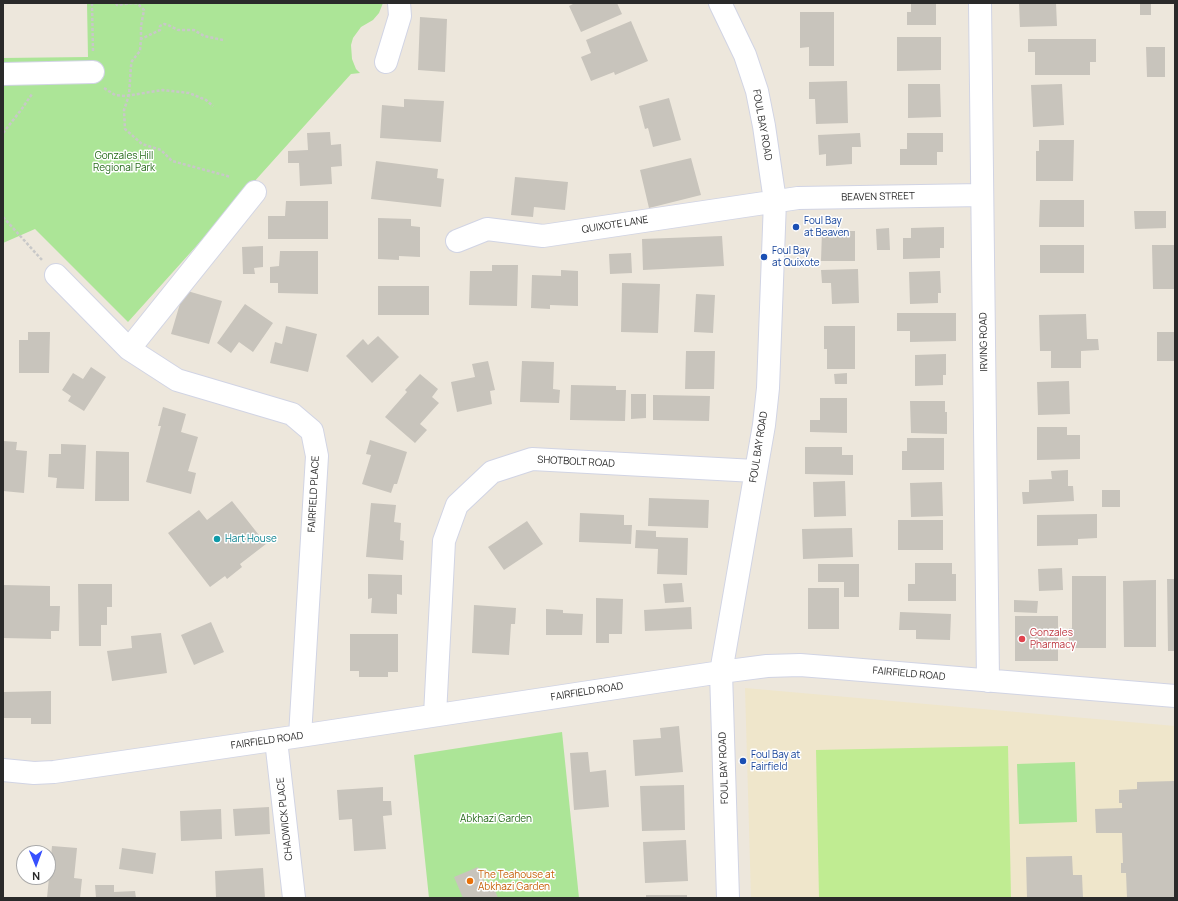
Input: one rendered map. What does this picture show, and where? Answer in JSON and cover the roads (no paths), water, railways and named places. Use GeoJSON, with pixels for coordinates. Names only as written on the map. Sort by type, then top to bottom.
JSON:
{"type":"FeatureCollection","features":[{"type":"Feature","properties":{"kind":"street"},"geometry":{"type":"LineString","coordinates":[[386,62],[400,16],[399,3]]}},
{"type":"Feature","properties":{"kind":"street","name":"FOUL BAY ROAD"},"geometry":{"type":"LineString","coordinates":[[720,3],[745,56],[757,91],[764,126],[775,201],[768,388],[764,425],[721,672],[728,898]]}},
{"type":"Feature","properties":{"kind":"street","name":"IRVING ROAD"},"geometry":{"type":"LineString","coordinates":[[980,3],[988,681]]}},
{"type":"Feature","properties":{"kind":"street"},"geometry":{"type":"LineString","coordinates":[[3,74],[93,72]]}},
{"type":"Feature","properties":{"kind":"street"},"geometry":{"type":"LineString","coordinates":[[129,348],[255,192]]}},
{"type":"Feature","properties":{"kind":"street","name":"BEAVEN STREET"},"geometry":{"type":"LineString","coordinates":[[775,201],[798,198],[982,195]]}},
{"type":"Feature","properties":{"kind":"street","name":"QUIXOTE LANE"},"geometry":{"type":"LineString","coordinates":[[457,240],[487,229],[543,236],[775,201]]}},
{"type":"Feature","properties":{"kind":"street","name":"FAIRFIELD PLACE"},"geometry":{"type":"LineString","coordinates":[[56,275],[129,348],[177,380],[292,414],[312,431],[317,456],[300,736]]}},
{"type":"Feature","properties":{"kind":"street","name":"SHOTBOLT ROAD"},"geometry":{"type":"LineString","coordinates":[[435,716],[444,541],[457,505],[492,472],[532,459],[755,471]]}},
{"type":"Feature","properties":{"kind":"street","name":"FAIRFIELD ROAD"},"geometry":{"type":"LineString","coordinates":[[3,770],[34,773],[54,772],[767,666],[800,665],[1175,696]]}},
{"type":"Feature","properties":{"kind":"street","name":"CHADWICK PLACE"},"geometry":{"type":"LineString","coordinates":[[276,740],[294,898]]}},
{"type":"Feature","properties":{"kind":"place","name":"Foul Bay at Beaven"},"geometry":{"type":"Point","coordinates":[796,227]}},
{"type":"Feature","properties":{"kind":"place","name":"Foul Bay at Quixote"},"geometry":{"type":"Point","coordinates":[764,257]}},
{"type":"Feature","properties":{"kind":"place","name":"Hart House"},"geometry":{"type":"Point","coordinates":[217,539]}},
{"type":"Feature","properties":{"kind":"place","name":"Gonzales Pharmacy"},"geometry":{"type":"Point","coordinates":[1022,639]}},
{"type":"Feature","properties":{"kind":"place","name":"Foul Bay at Fairfield"},"geometry":{"type":"Point","coordinates":[743,761]}},
{"type":"Feature","properties":{"kind":"place","name":"The Teahouse at Abkhazi Garden"},"geometry":{"type":"Point","coordinates":[470,881]}},
{"type":"Feature","properties":{"kind":"park label","name":"Gonzales Hill Regional Park"},"geometry":{"type":"Point","coordinates":[124,162]}},
{"type":"Feature","properties":{"kind":"park label","name":"Abkhazi Garden"},"geometry":{"type":"Point","coordinates":[496,819]}}]}
